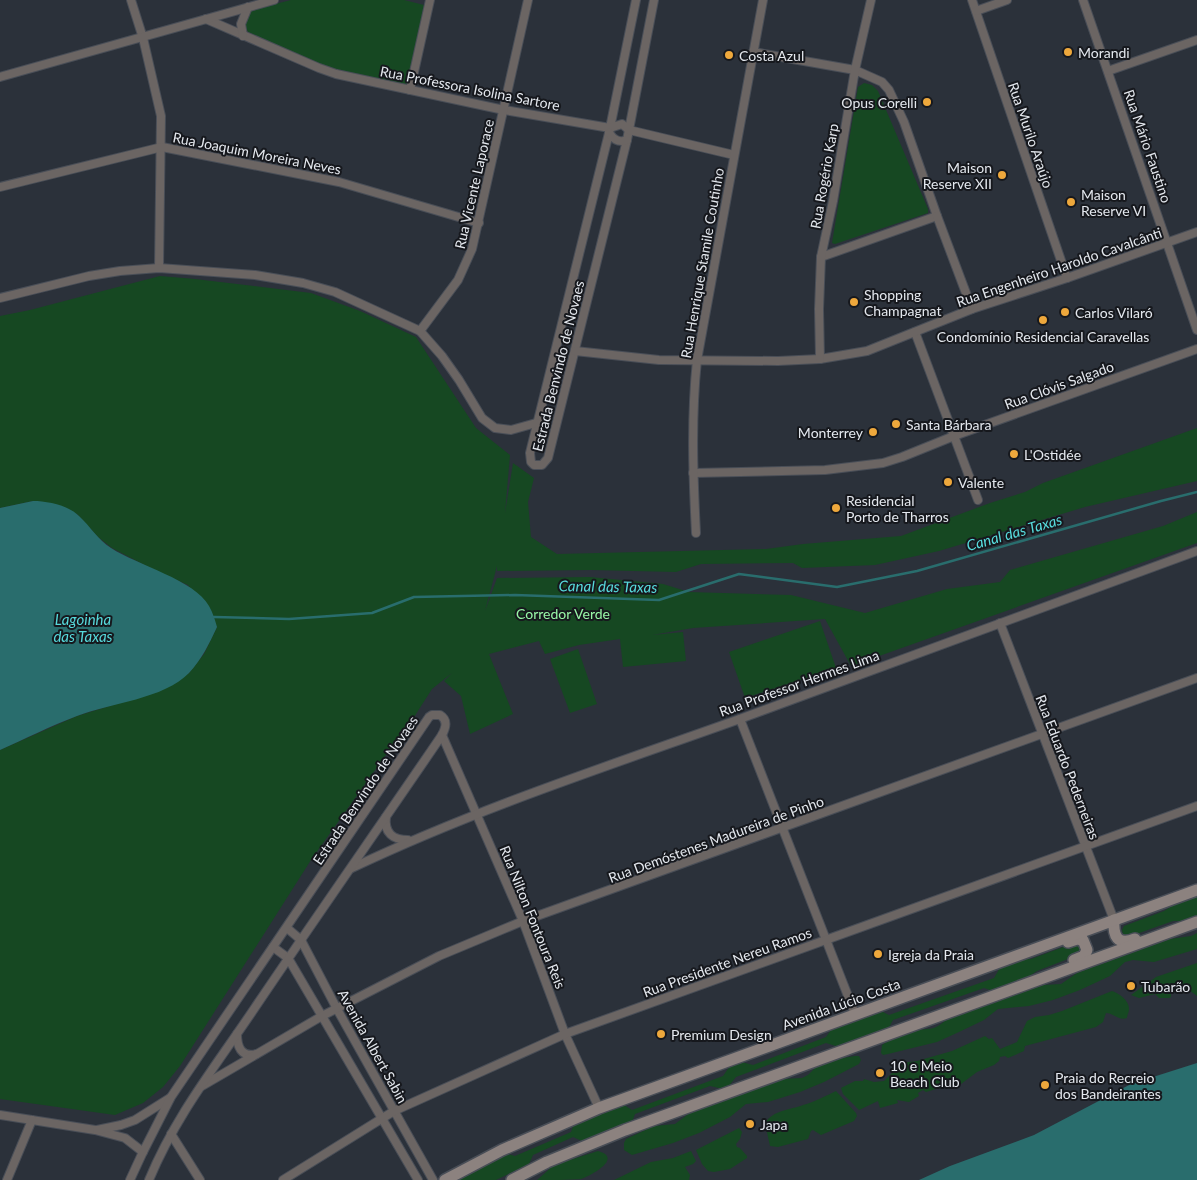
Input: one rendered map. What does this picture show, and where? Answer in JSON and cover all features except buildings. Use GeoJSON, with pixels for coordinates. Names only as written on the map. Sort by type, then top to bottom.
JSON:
{"type":"FeatureCollection","features":[{"type":"Feature","properties":{"kind":"main road","name":"Avenida Lúcio Costa"},"geometry":{"type":"LineString","coordinates":[[445,1180],[502,1150],[599,1108],[1197,890]]}},
{"type":"Feature","properties":{"kind":"main road"},"geometry":{"type":"LineString","coordinates":[[1114,920],[1113,929],[1119,940],[1127,942],[1148,934],[1160,935]]}},
{"type":"Feature","properties":{"kind":"main road"},"geometry":{"type":"LineString","coordinates":[[512,1180],[547,1162],[625,1130],[1197,922]]}},
{"type":"Feature","properties":{"kind":"main road"},"geometry":{"type":"LineString","coordinates":[[1047,945],[1056,946],[1077,939],[1083,940],[1086,946],[1087,950],[1084,956],[1063,964],[1056,972]]}},
{"type":"Feature","properties":{"kind":"street"},"geometry":{"type":"LineString","coordinates":[[132,0],[160,104],[162,146],[159,268]]}},
{"type":"Feature","properties":{"kind":"street"},"geometry":{"type":"LineString","coordinates":[[0,77],[274,0]]}},
{"type":"Feature","properties":{"kind":"street"},"geometry":{"type":"LineString","coordinates":[[410,90],[430,0]]}},
{"type":"Feature","properties":{"kind":"street","name":"Rua Vicente Laporace"},"geometry":{"type":"LineString","coordinates":[[420,331],[458,280],[466,266],[479,223],[528,0]]}},
{"type":"Feature","properties":{"kind":"street","name":"Estrada Benvindo de Novaes"},"geometry":{"type":"LineString","coordinates":[[636,0],[610,130],[536,423],[529,458],[531,462],[538,466],[542,465],[548,458],[575,351],[627,140],[654,0]]}},
{"type":"Feature","properties":{"kind":"street","name":"Rua Henrique Stamile Coutinho"},"geometry":{"type":"LineString","coordinates":[[696,534],[693,415],[697,360],[763,0]]}},
{"type":"Feature","properties":{"kind":"street","name":"Rua Rogério Karp"},"geometry":{"type":"LineString","coordinates":[[820,359],[819,309],[822,257],[855,70],[871,0]]}},
{"type":"Feature","properties":{"kind":"street","name":"Rua Murilo Araújo"},"geometry":{"type":"LineString","coordinates":[[972,0],[1067,278]]}},
{"type":"Feature","properties":{"kind":"street"},"geometry":{"type":"LineString","coordinates":[[976,11],[1007,0]]}},
{"type":"Feature","properties":{"kind":"street","name":"Rua Mário Faustino"},"geometry":{"type":"LineString","coordinates":[[1083,0],[1197,330]]}},
{"type":"Feature","properties":{"kind":"street"},"geometry":{"type":"LineString","coordinates":[[243,36],[241,24],[248,7]]}},
{"type":"Feature","properties":{"kind":"street","name":"Rua Professora Isolina Sartore"},"geometry":{"type":"LineString","coordinates":[[206,19],[319,68],[410,90],[610,130],[622,124],[629,130],[734,155]]}},
{"type":"Feature","properties":{"kind":"street"},"geometry":{"type":"LineString","coordinates":[[1108,71],[1197,40]]}},
{"type":"Feature","properties":{"kind":"street"},"geometry":{"type":"LineString","coordinates":[[752,52],[855,70],[875,77],[889,90],[904,122],[972,309]]}},
{"type":"Feature","properties":{"kind":"street"},"geometry":{"type":"LineString","coordinates":[[610,130],[614,139],[627,140]]}},
{"type":"Feature","properties":{"kind":"street","name":"Rua Joaquim Moreira Neves"},"geometry":{"type":"LineString","coordinates":[[0,187],[162,146],[339,182],[479,223]]}},
{"type":"Feature","properties":{"kind":"street"},"geometry":{"type":"LineString","coordinates":[[822,257],[937,216]]}},
{"type":"Feature","properties":{"kind":"street","name":"Rua Engenheiro Haroldo Cavalcânti"},"geometry":{"type":"LineString","coordinates":[[575,351],[659,360],[778,361],[820,359],[867,351],[972,309],[1197,232]]}},
{"type":"Feature","properties":{"kind":"street"},"geometry":{"type":"LineString","coordinates":[[0,298],[89,276],[159,268],[255,275],[303,283],[335,292],[420,331],[442,356],[482,418],[488,423],[502,430],[511,430],[536,423]]}},
{"type":"Feature","properties":{"kind":"street"},"geometry":{"type":"LineString","coordinates":[[915,332],[978,500]]}},
{"type":"Feature","properties":{"kind":"street","name":"Rua Clóvis Salgado"},"geometry":{"type":"LineString","coordinates":[[693,473],[825,470],[883,462],[902,457],[954,436],[1197,348]]}},
{"type":"Feature","properties":{"kind":"street","name":"Rua Professor Hermes Lima"},"geometry":{"type":"LineString","coordinates":[[350,869],[410,840],[477,813],[740,719],[1197,551]]}},
{"type":"Feature","properties":{"kind":"street","name":"Rua Eduardo Pederneiras"},"geometry":{"type":"LineString","coordinates":[[1000,623],[1114,920]]}},
{"type":"Feature","properties":{"kind":"street","name":"Rua Demóstenes Madureira de Pinho"},"geometry":{"type":"LineString","coordinates":[[198,1088],[337,1008],[439,956],[523,921],[1197,678]]}},
{"type":"Feature","properties":{"kind":"street","name":"Estrada Benvindo de Novaes"},"geometry":{"type":"LineString","coordinates":[[130,1180],[171,1098],[432,715],[440,715],[445,720],[446,727],[442,735]]}},
{"type":"Feature","properties":{"kind":"street"},"geometry":{"type":"LineString","coordinates":[[740,719],[855,1014]]}},
{"type":"Feature","properties":{"kind":"street"},"geometry":{"type":"LineString","coordinates":[[149,1180],[171,1134],[198,1088],[442,735]]}},
{"type":"Feature","properties":{"kind":"street","name":"Rua Nilton Fontoura Reis"},"geometry":{"type":"LineString","coordinates":[[442,735],[523,921],[565,1034],[599,1108]]}},
{"type":"Feature","properties":{"kind":"street","name":"Rua Presidente Nereu Ramos"},"geometry":{"type":"LineString","coordinates":[[283,1180],[394,1111],[565,1034],[1197,806]]}},
{"type":"Feature","properties":{"kind":"street"},"geometry":{"type":"LineString","coordinates":[[386,817],[390,836],[395,839],[410,840]]}},
{"type":"Feature","properties":{"kind":"street","name":"Avenida Albert Sabin"},"geometry":{"type":"LineString","coordinates":[[287,928],[301,940],[433,1180]]}},
{"type":"Feature","properties":{"kind":"street","name":"Avenida Albert Sabin"},"geometry":{"type":"LineString","coordinates":[[273,947],[288,958],[418,1180]]}},
{"type":"Feature","properties":{"kind":"street"},"geometry":{"type":"LineString","coordinates":[[237,1034],[237,1043],[244,1054],[250,1056],[258,1054]]}},
{"type":"Feature","properties":{"kind":"street"},"geometry":{"type":"LineString","coordinates":[[95,1130],[136,1120],[171,1098]]}},
{"type":"Feature","properties":{"kind":"street"},"geometry":{"type":"LineString","coordinates":[[0,1115],[95,1130],[125,1138],[143,1152]]}},
{"type":"Feature","properties":{"kind":"street"},"geometry":{"type":"LineString","coordinates":[[7,1180],[32,1120]]}},
{"type":"Feature","properties":{"kind":"street"},"geometry":{"type":"LineString","coordinates":[[171,1134],[200,1180]]}},
{"type":"Feature","properties":{"kind":"green space"},"geometry":{"type":"Polygon","coordinates":[[[291,0],[404,0],[424,5],[408,85],[321,66],[248,32],[243,22],[248,11],[291,0]]]}},
{"type":"Feature","properties":{"kind":"green space"},"geometry":{"type":"Polygon","coordinates":[[[864,83],[872,85],[878,91],[928,209],[928,213],[835,244],[832,243],[858,87],[864,83]]]}},
{"type":"Feature","properties":{"kind":"green space","name":"Corredor Verde"},"geometry":{"type":"Polygon","coordinates":[[[160,276],[311,293],[360,311],[416,337],[476,428],[510,455],[505,513],[513,463],[534,478],[528,502],[531,537],[557,554],[766,549],[901,536],[1197,428],[1197,481],[1085,507],[939,551],[875,565],[802,568],[793,563],[701,564],[676,572],[591,570],[497,571],[497,566],[485,611],[497,578],[590,577],[663,584],[689,592],[791,595],[865,613],[947,589],[1000,582],[1010,570],[1163,526],[1197,512],[1197,543],[851,666],[825,619],[693,628],[652,635],[683,632],[686,661],[623,667],[620,639],[579,645],[545,654],[539,641],[489,654],[513,714],[470,734],[461,696],[444,681],[452,673],[432,689],[400,739],[385,756],[311,860],[180,1066],[163,1087],[143,1103],[115,1115],[0,1099],[0,750],[77,716],[162,690],[189,673],[204,654],[217,627],[188,585],[112,548],[98,537],[77,514],[33,501],[0,508],[0,316],[160,276]]]}},
{"type":"Feature","properties":{"kind":"green space"},"geometry":{"type":"Polygon","coordinates":[[[820,621],[836,668],[745,698],[729,652],[820,621]]]}},
{"type":"Feature","properties":{"kind":"green space"},"geometry":{"type":"Polygon","coordinates":[[[578,649],[597,704],[570,713],[550,659],[578,649]]]}},
{"type":"Feature","properties":{"kind":"green space"},"geometry":{"type":"Polygon","coordinates":[[[1197,897],[1197,917],[1185,921],[1173,921],[1128,937],[1123,934],[1124,926],[1164,911],[1178,902],[1197,897]]]}},
{"type":"Feature","properties":{"kind":"green space"},"geometry":{"type":"Polygon","coordinates":[[[1197,933],[1197,949],[1154,962],[1133,960],[1125,962],[1110,976],[1080,990],[1029,1006],[998,1009],[984,1020],[937,1042],[883,1055],[881,1053],[882,1045],[898,1037],[935,1027],[947,1019],[1044,985],[1061,984],[1077,973],[1170,939],[1191,936],[1197,933]]]}},
{"type":"Feature","properties":{"kind":"green space"},"geometry":{"type":"Polygon","coordinates":[[[1074,943],[1079,944],[1082,949],[1078,955],[1037,971],[1025,979],[993,991],[984,988],[893,1020],[888,1029],[839,1047],[826,1043],[736,1077],[728,1087],[723,1089],[710,1086],[635,1114],[632,1122],[582,1141],[573,1137],[533,1155],[529,1164],[496,1180],[458,1180],[477,1170],[487,1161],[504,1153],[515,1156],[571,1132],[575,1121],[621,1103],[632,1110],[723,1076],[732,1063],[738,1061],[753,1065],[826,1037],[833,1027],[879,1010],[889,1015],[994,978],[1001,966],[1018,959],[1031,959],[1074,943]]]}},
{"type":"Feature","properties":{"kind":"green space"},"geometry":{"type":"Polygon","coordinates":[[[1197,963],[1197,996],[1189,990],[1171,992],[1171,997],[1169,998],[1159,998],[1155,994],[1139,998],[1131,995],[1156,977],[1197,963]]]}},
{"type":"Feature","properties":{"kind":"green space"},"geometry":{"type":"Polygon","coordinates":[[[1112,991],[1121,996],[1128,1004],[1127,1018],[1124,1019],[1106,1013],[1103,1022],[1096,1027],[1025,1046],[1024,1051],[1008,1058],[1005,1056],[1000,1057],[999,1061],[994,1065],[977,1072],[961,1084],[926,1092],[923,1090],[918,1093],[919,1096],[909,1102],[897,1100],[898,1103],[880,1108],[878,1101],[859,1110],[843,1094],[841,1088],[855,1081],[863,1081],[864,1079],[874,1082],[884,1081],[902,1063],[917,1061],[952,1051],[985,1036],[989,1039],[992,1038],[1000,1049],[1017,1042],[1027,1021],[1035,1017],[1062,1011],[1112,991]]]}},
{"type":"Feature","properties":{"kind":"green space"},"geometry":{"type":"Polygon","coordinates":[[[859,1056],[861,1060],[859,1064],[800,1092],[768,1102],[746,1104],[730,1117],[699,1133],[673,1143],[632,1155],[624,1150],[626,1139],[654,1126],[675,1124],[691,1112],[783,1079],[802,1078],[816,1067],[837,1059],[859,1056]]]}},
{"type":"Feature","properties":{"kind":"green space"},"geometry":{"type":"Polygon","coordinates":[[[836,1091],[856,1113],[857,1116],[854,1121],[821,1135],[813,1130],[808,1139],[778,1147],[770,1146],[765,1123],[772,1115],[812,1102],[836,1091]]]}},
{"type":"Feature","properties":{"kind":"green space"},"geometry":{"type":"Polygon","coordinates":[[[739,1128],[742,1132],[736,1144],[747,1158],[730,1169],[714,1172],[708,1171],[702,1164],[696,1150],[739,1128]]]}},
{"type":"Feature","properties":{"kind":"green space"},"geometry":{"type":"Polygon","coordinates":[[[598,1151],[605,1154],[608,1158],[606,1162],[597,1171],[581,1179],[537,1180],[554,1165],[598,1151]]]}},
{"type":"Feature","properties":{"kind":"green space"},"geometry":{"type":"Polygon","coordinates":[[[691,1151],[696,1161],[685,1167],[690,1175],[689,1180],[614,1180],[651,1162],[673,1158],[691,1151]]]}},
{"type":"Feature","properties":{"kind":"water","name":"Lagoinha das Taxas"},"geometry":{"type":"Polygon","coordinates":[[[33,501],[51,503],[69,509],[79,516],[111,548],[191,588],[209,606],[217,627],[198,662],[189,673],[166,689],[151,695],[90,711],[0,750],[0,508],[33,501]]]}},
{"type":"Feature","properties":{"kind":"water"},"geometry":{"type":"Polygon","coordinates":[[[1197,1063],[1197,1180],[919,1180],[950,1166],[1034,1135],[1131,1084],[1197,1063]]]}},
{"type":"Feature","properties":{"kind":"waterway","name":"Canal das Taxas"},"geometry":{"type":"LineString","coordinates":[[214,617],[289,619],[372,613],[414,597],[515,595],[659,600],[739,574],[837,587],[917,571],[1197,492]]}},
{"type":"Feature","properties":{"kind":"place","name":"Morandi"},"geometry":{"type":"Point","coordinates":[1068,52]}},
{"type":"Feature","properties":{"kind":"place","name":"Costa Azul"},"geometry":{"type":"Point","coordinates":[729,55]}},
{"type":"Feature","properties":{"kind":"place","name":"Opus Corelli"},"geometry":{"type":"Point","coordinates":[927,102]}},
{"type":"Feature","properties":{"kind":"place","name":"Maison Reserve XII"},"geometry":{"type":"Point","coordinates":[1002,175]}},
{"type":"Feature","properties":{"kind":"place","name":"Maison Reserve VI"},"geometry":{"type":"Point","coordinates":[1071,202]}},
{"type":"Feature","properties":{"kind":"place","name":"Shopping Champagnat"},"geometry":{"type":"Point","coordinates":[854,302]}},
{"type":"Feature","properties":{"kind":"place","name":"Carlos Vilaró"},"geometry":{"type":"Point","coordinates":[1065,312]}},
{"type":"Feature","properties":{"kind":"place","name":"Condomínio Residencial Caravellas"},"geometry":{"type":"Point","coordinates":[1043,320]}},
{"type":"Feature","properties":{"kind":"place","name":"Santa Bárbara"},"geometry":{"type":"Point","coordinates":[896,424]}},
{"type":"Feature","properties":{"kind":"place","name":"Monterrey"},"geometry":{"type":"Point","coordinates":[873,432]}},
{"type":"Feature","properties":{"kind":"place","name":"L'Ostidée"},"geometry":{"type":"Point","coordinates":[1014,454]}},
{"type":"Feature","properties":{"kind":"place","name":"Valente"},"geometry":{"type":"Point","coordinates":[948,482]}},
{"type":"Feature","properties":{"kind":"place","name":"Residencial Porto de Tharros"},"geometry":{"type":"Point","coordinates":[836,508]}},
{"type":"Feature","properties":{"kind":"place","name":"Igreja da Praia"},"geometry":{"type":"Point","coordinates":[878,954]}},
{"type":"Feature","properties":{"kind":"place","name":"Tubarão"},"geometry":{"type":"Point","coordinates":[1131,986]}},
{"type":"Feature","properties":{"kind":"place","name":"Premium Design"},"geometry":{"type":"Point","coordinates":[661,1034]}},
{"type":"Feature","properties":{"kind":"place","name":"10 e Meio Beach Club"},"geometry":{"type":"Point","coordinates":[880,1073]}},
{"type":"Feature","properties":{"kind":"place","name":"Praia do Recreio dos Bandeirantes"},"geometry":{"type":"Point","coordinates":[1045,1085]}},
{"type":"Feature","properties":{"kind":"place","name":"Japa"},"geometry":{"type":"Point","coordinates":[750,1124]}}]}
